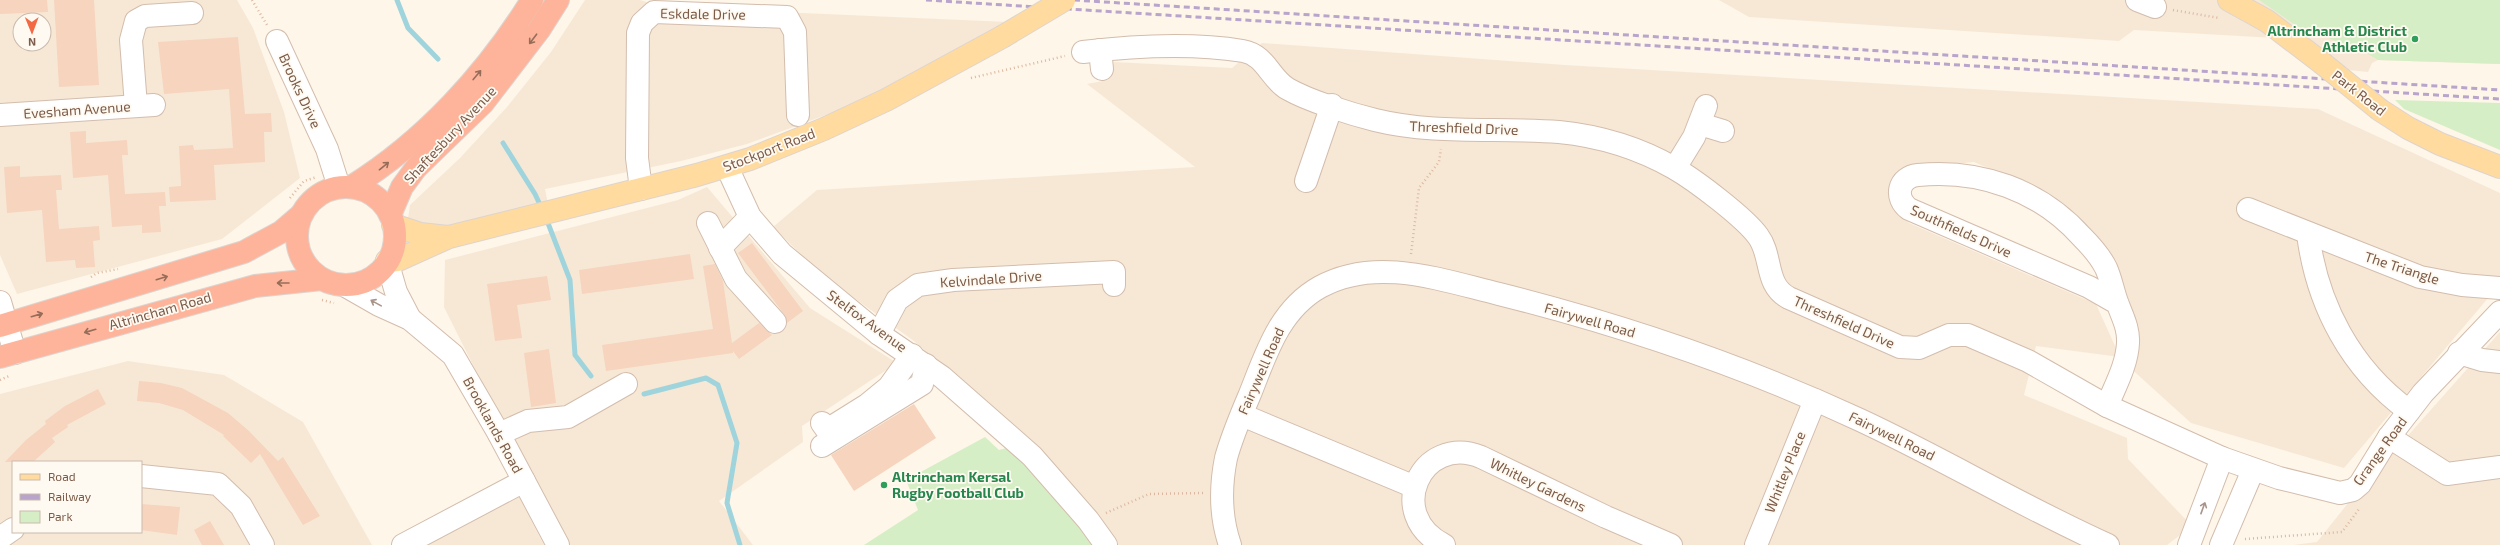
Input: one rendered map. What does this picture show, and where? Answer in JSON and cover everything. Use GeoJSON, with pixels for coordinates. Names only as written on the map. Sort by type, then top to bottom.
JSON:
{"type":"FeatureCollection","features":[{"type":"Feature","properties":{"kind":"highway","name":"Shaftesbury Avenue"},"geometry":{"type":"LineString","coordinates":[[295,206],[314,198],[342,182],[384,167],[450,106],[479,73],[531,2]]}},
{"type":"Feature","properties":{"kind":"highway","name":"Shaftesbury Avenue"},"geometry":{"type":"LineString","coordinates":[[392,220],[402,187],[416,168],[483,103],[539,30],[556,3]]}},
{"type":"Feature","properties":{"kind":"highway"},"geometry":{"type":"LineString","coordinates":[[295,206],[297,234],[301,255],[313,272],[320,289],[340,294],[371,277],[387,261],[393,250],[392,220],[374,196],[342,182]]}},
{"type":"Feature","properties":{"kind":"highway"},"geometry":{"type":"LineString","coordinates":[[3,325],[244,252],[281,232],[295,206]]}},
{"type":"Feature","properties":{"kind":"highway","name":"Altrincham Road"},"geometry":{"type":"LineString","coordinates":[[8,355],[255,286],[320,289]]}},
{"type":"Feature","properties":{"kind":"main road","name":"Stockport Road"},"geometry":{"type":"LineString","coordinates":[[387,261],[398,260],[449,237],[726,167],[778,149],[852,116],[938,73],[1064,0]]}},
{"type":"Feature","properties":{"kind":"main road","name":"Park Road"},"geometry":{"type":"LineString","coordinates":[[2227,10],[2267,21],[2380,110],[2408,128],[2440,144],[2500,167]]}},
{"type":"Feature","properties":{"kind":"main road","name":"Stockport Road"},"geometry":{"type":"LineString","coordinates":[[392,220],[420,234],[449,237]]}},
{"type":"Feature","properties":{"kind":"street","name":"Eskdale Drive"},"geometry":{"type":"LineString","coordinates":[[641,189],[637,158],[638,33],[642,23],[654,12],[787,17],[795,32],[798,115]]}},
{"type":"Feature","properties":{"kind":"street","name":"Evesham Avenue"},"geometry":{"type":"LineString","coordinates":[[0,115],[145,105],[131,40],[136,21],[145,16],[192,13]]}},
{"type":"Feature","properties":{"kind":"street","name":"Brooks Drive"},"geometry":{"type":"LineString","coordinates":[[277,41],[342,182]]}},
{"type":"Feature","properties":{"kind":"street","name":"Threshfield Drive"},"geometry":{"type":"LineString","coordinates":[[1095,57],[1150,46],[1250,53],[1260,59],[1286,88],[1332,106],[1390,123],[1442,130],[1537,131],[1582,135],[1635,150],[1675,168],[1713,195],[1757,235],[1766,251],[1772,282],[1783,295],[1900,347],[1920,348],[1949,335],[1968,335],[2028,361],[2106,406]]}},
{"type":"Feature","properties":{"kind":"street"},"geometry":{"type":"LineString","coordinates":[[1306,181],[1332,106]]}},
{"type":"Feature","properties":{"kind":"street"},"geometry":{"type":"LineString","coordinates":[[1675,168],[1703,115],[1723,131]]}},
{"type":"Feature","properties":{"kind":"street","name":"Stelfox Avenue"},"geometry":{"type":"LineString","coordinates":[[726,167],[750,217],[782,254],[879,334],[919,360],[1032,456],[1088,520],[1106,545]]}},
{"type":"Feature","properties":{"kind":"street","name":"Southfields Drive"},"geometry":{"type":"LineString","coordinates":[[2106,406],[2121,372],[2128,343],[2126,324],[2117,303],[2111,279],[2095,251],[2064,218],[2037,199],[1995,182],[1949,173],[1912,176],[1906,178],[1900,186],[1900,198],[1903,205],[1909,209],[2089,287],[2117,303]]}},
{"type":"Feature","properties":{"kind":"street","name":"The Triangle"},"geometry":{"type":"LineString","coordinates":[[2248,209],[2308,234],[2420,276],[2462,285],[2500,288]]}},
{"type":"Feature","properties":{"kind":"street"},"geometry":{"type":"LineString","coordinates":[[720,248],[750,217]]}},
{"type":"Feature","properties":{"kind":"street"},"geometry":{"type":"LineString","coordinates":[[708,223],[736,279],[775,322]]}},
{"type":"Feature","properties":{"kind":"street"},"geometry":{"type":"LineString","coordinates":[[2308,234],[2322,297],[2347,347],[2375,382],[2409,411]]}},
{"type":"Feature","properties":{"kind":"street","name":"Brooklands Road"},"geometry":{"type":"LineString","coordinates":[[387,261],[396,292],[410,319]]}},
{"type":"Feature","properties":{"kind":"street","name":"Fairywell Road"},"geometry":{"type":"LineString","coordinates":[[1230,545],[1224,521],[1222,494],[1226,458],[1242,414],[1276,331],[1293,309],[1310,293],[1332,282],[1358,274],[1384,271],[1409,274],[1524,301],[1623,329],[1735,368],[1815,400],[1897,437],[2044,515],[2108,545]]}},
{"type":"Feature","properties":{"kind":"street","name":"Kelvindale Drive"},"geometry":{"type":"LineString","coordinates":[[879,334],[897,300],[918,285],[953,280],[1114,272],[1114,285]]}},
{"type":"Feature","properties":{"kind":"street","name":"Brooklands Road"},"geometry":{"type":"LineString","coordinates":[[340,294],[379,305],[410,319],[431,334],[453,355],[499,434],[558,545]]}},
{"type":"Feature","properties":{"kind":"street"},"geometry":{"type":"LineString","coordinates":[[0,302],[8,355]]}},
{"type":"Feature","properties":{"kind":"street","name":"Grange Road"},"geometry":{"type":"LineString","coordinates":[[2222,458],[2253,470],[2334,492],[2349,491],[2360,484],[2389,437],[2409,411],[2459,353],[2500,312]]}},
{"type":"Feature","properties":{"kind":"street"},"geometry":{"type":"LineString","coordinates":[[2459,353],[2477,359],[2500,362]]}},
{"type":"Feature","properties":{"kind":"street"},"geometry":{"type":"LineString","coordinates":[[822,423],[827,430],[867,404],[889,387],[919,360]]}},
{"type":"Feature","properties":{"kind":"street"},"geometry":{"type":"LineString","coordinates":[[822,446],[922,384],[919,360]]}},
{"type":"Feature","properties":{"kind":"street"},"geometry":{"type":"LineString","coordinates":[[499,434],[528,421],[568,417],[626,384]]}},
{"type":"Feature","properties":{"kind":"street","name":"Whitley Place"},"geometry":{"type":"LineString","coordinates":[[1756,545],[1815,400]]}},
{"type":"Feature","properties":{"kind":"street"},"geometry":{"type":"LineString","coordinates":[[2106,406],[2222,458],[2189,545]]}},
{"type":"Feature","properties":{"kind":"street"},"geometry":{"type":"LineString","coordinates":[[1242,414],[1415,487]]}},
{"type":"Feature","properties":{"kind":"street"},"geometry":{"type":"LineString","coordinates":[[2389,437],[2447,474],[2500,467]]}},
{"type":"Feature","properties":{"kind":"street","name":"Whitley Gardens"},"geometry":{"type":"LineString","coordinates":[[1444,545],[1428,535],[1417,520],[1413,500],[1415,487],[1424,469],[1436,459],[1454,453],[1468,453],[1606,517],[1671,545]]}},
{"type":"Feature","properties":{"kind":"street"},"geometry":{"type":"LineString","coordinates":[[2223,540],[2253,470]]}},
{"type":"Feature","properties":{"kind":"street"},"geometry":{"type":"LineString","coordinates":[[142,476],[218,484],[241,506],[263,545]]}},
{"type":"Feature","properties":{"kind":"street"},"geometry":{"type":"LineString","coordinates":[[403,545],[524,481]]}},
{"type":"Feature","properties":{"kind":"street"},"geometry":{"type":"LineString","coordinates":[[0,538],[12,530]]}},
{"type":"Feature","properties":{"kind":"path","name":"Brooks Drive"},"geometry":{"type":"LineString","coordinates":[[252,0],[277,41]]}},
{"type":"Feature","properties":{"kind":"path"},"geometry":{"type":"LineString","coordinates":[[2146,3],[2227,10]]}},
{"type":"Feature","properties":{"kind":"path"},"geometry":{"type":"LineString","coordinates":[[965,79],[1095,57]]}},
{"type":"Feature","properties":{"kind":"path"},"geometry":{"type":"LineString","coordinates":[[1409,274],[1419,188],[1440,162],[1442,130]]}},
{"type":"Feature","properties":{"kind":"path"},"geometry":{"type":"LineString","coordinates":[[295,206],[304,181],[342,182]]}},
{"type":"Feature","properties":{"kind":"path"},"geometry":{"type":"LineString","coordinates":[[86,280],[97,273],[119,268]]}},
{"type":"Feature","properties":{"kind":"path"},"geometry":{"type":"LineString","coordinates":[[320,289],[340,294]]}},
{"type":"Feature","properties":{"kind":"path"},"geometry":{"type":"LineString","coordinates":[[2223,540],[2342,532],[2368,497],[2360,484]]}},
{"type":"Feature","properties":{"kind":"path"},"geometry":{"type":"LineString","coordinates":[[1088,520],[1149,494],[1222,494]]}},
{"type":"Feature","properties":{"kind":"shaded area"},"geometry":{"type":"Polygon","coordinates":[[[0,0],[237,0],[253,28],[284,112],[300,178],[222,239],[17,294],[0,255],[0,0]]]}},
{"type":"Feature","properties":{"kind":"shaded area"},"geometry":{"type":"Polygon","coordinates":[[[585,0],[640,0],[663,7],[1008,22],[864,101],[747,144],[681,161],[545,189],[548,204],[460,227],[423,229],[408,219],[410,205],[460,158],[507,107],[551,52],[585,0]]]}},
{"type":"Feature","properties":{"kind":"shaded area"},"geometry":{"type":"Polygon","coordinates":[[[1719,0],[2500,0],[2500,64],[2378,60],[2372,63],[2368,72],[2348,70],[2293,39],[2134,30],[2119,41],[1749,17],[1719,0]]]}},
{"type":"Feature","properties":{"kind":"shaded area"},"geometry":{"type":"Polygon","coordinates":[[[1262,43],[1565,65],[2318,109],[2500,193],[2500,284],[2344,468],[2191,423],[2127,365],[2121,280],[2055,197],[1974,162],[1906,169],[1890,199],[1909,223],[2096,304],[2120,357],[2036,346],[2024,395],[2127,438],[2128,459],[2192,526],[2167,545],[1115,545],[1026,443],[914,341],[822,275],[773,227],[817,190],[1195,167],[1087,84],[1108,80],[1114,62],[1232,68],[1262,43]]]}},
{"type":"Feature","properties":{"kind":"shaded area"},"geometry":{"type":"Polygon","coordinates":[[[707,187],[810,308],[897,363],[802,426],[803,442],[719,501],[753,545],[567,545],[515,449],[444,307],[445,260],[678,200],[707,187]]]}},
{"type":"Feature","properties":{"kind":"shaded area"},"geometry":{"type":"Polygon","coordinates":[[[2500,332],[2500,545],[2293,545],[2317,542],[2349,502],[2500,332]]]}},
{"type":"Feature","properties":{"kind":"shaded area"},"geometry":{"type":"Polygon","coordinates":[[[128,361],[224,375],[303,422],[372,545],[0,545],[0,394],[128,361]]]}},
{"type":"Feature","properties":{"kind":"shaded area"},"geometry":{"type":"Polygon","coordinates":[[[518,495],[544,545],[423,545],[518,495]]]}},
{"type":"Feature","properties":{"kind":"green space","name":"Altrincham & District Athletic Club"},"geometry":{"type":"Polygon","coordinates":[[[2259,0],[2500,0],[2500,64],[2378,60],[2363,51],[2298,27],[2259,0]]]}},
{"type":"Feature","properties":{"kind":"green space"},"geometry":{"type":"Polygon","coordinates":[[[2395,100],[2500,103],[2500,150],[2404,109],[2395,100]]]}},
{"type":"Feature","properties":{"kind":"green space"},"geometry":{"type":"Polygon","coordinates":[[[985,437],[999,450],[1026,443],[1115,545],[864,545],[918,510],[906,480],[985,437]]]}},
{"type":"Feature","properties":{"kind":"building"},"geometry":{"type":"Polygon","coordinates":[[[0,0],[47,0],[48,12],[12,12],[12,14],[0,14],[0,0]]]}},
{"type":"Feature","properties":{"kind":"building"},"geometry":{"type":"Polygon","coordinates":[[[54,0],[94,0],[99,85],[59,87],[54,0]]]}},
{"type":"Feature","properties":{"kind":"building"},"geometry":{"type":"Polygon","coordinates":[[[238,37],[245,114],[271,113],[272,132],[264,132],[265,162],[214,165],[216,200],[170,202],[169,187],[181,186],[179,146],[193,145],[194,150],[233,148],[229,89],[164,94],[158,42],[238,37]]]}},
{"type":"Feature","properties":{"kind":"building"},"geometry":{"type":"Polygon","coordinates":[[[86,131],[86,143],[127,140],[128,155],[122,155],[125,194],[165,192],[166,206],[159,206],[161,232],[142,233],[142,225],[112,227],[108,175],[73,178],[70,132],[86,131]]]}},
{"type":"Feature","properties":{"kind":"building"},"geometry":{"type":"Polygon","coordinates":[[[20,166],[20,177],[61,175],[62,190],[56,190],[59,229],[99,226],[100,240],[93,241],[95,267],[76,268],[75,260],[46,262],[42,210],[7,213],[4,167],[20,166]]]}},
{"type":"Feature","properties":{"kind":"building"},"geometry":{"type":"Polygon","coordinates":[[[752,243],[803,311],[787,323],[784,314],[738,253],[752,243]]]}},
{"type":"Feature","properties":{"kind":"building"},"geometry":{"type":"Polygon","coordinates":[[[690,254],[694,279],[582,294],[579,270],[690,254]]]}},
{"type":"Feature","properties":{"kind":"building"},"geometry":{"type":"Polygon","coordinates":[[[715,264],[723,281],[732,343],[759,323],[772,335],[739,359],[733,351],[733,353],[606,371],[602,345],[713,329],[703,266],[715,264]]]}},
{"type":"Feature","properties":{"kind":"building"},"geometry":{"type":"Polygon","coordinates":[[[547,276],[551,300],[517,305],[522,338],[495,341],[487,284],[547,276]]]}},
{"type":"Feature","properties":{"kind":"building"},"geometry":{"type":"Polygon","coordinates":[[[549,349],[556,403],[531,407],[524,353],[549,349]]]}},
{"type":"Feature","properties":{"kind":"building"},"geometry":{"type":"Polygon","coordinates":[[[139,381],[161,383],[182,388],[228,413],[249,431],[278,461],[283,457],[320,516],[303,525],[260,454],[251,463],[223,436],[224,435],[183,410],[159,403],[137,401],[139,381]]]}},
{"type":"Feature","properties":{"kind":"building"},"geometry":{"type":"Polygon","coordinates":[[[98,389],[106,404],[67,425],[68,427],[52,438],[55,442],[34,461],[5,462],[26,440],[46,424],[45,421],[65,406],[98,389]]]}},
{"type":"Feature","properties":{"kind":"building","name":"Altrincham Kersal Rugby Football Club"},"geometry":{"type":"Polygon","coordinates":[[[914,404],[936,438],[854,491],[831,455],[914,404]]]}},
{"type":"Feature","properties":{"kind":"building"},"geometry":{"type":"Polygon","coordinates":[[[142,504],[180,507],[177,535],[142,530],[142,504]]]}},
{"type":"Feature","properties":{"kind":"building"},"geometry":{"type":"Polygon","coordinates":[[[210,521],[224,545],[202,545],[194,530],[210,521]]]}},
{"type":"Feature","properties":{"kind":"waterway"},"geometry":{"type":"LineString","coordinates":[[397,0],[408,28],[438,59]]}},
{"type":"Feature","properties":{"kind":"waterway"},"geometry":{"type":"LineString","coordinates":[[503,143],[535,194],[542,209]]}},
{"type":"Feature","properties":{"kind":"waterway"},"geometry":{"type":"LineString","coordinates":[[546,218],[570,280],[575,355],[591,376]]}},
{"type":"Feature","properties":{"kind":"waterway"},"geometry":{"type":"LineString","coordinates":[[644,394],[706,378],[718,385],[737,443],[727,503],[740,545]]}},
{"type":"Feature","properties":{"kind":"railway"},"geometry":{"type":"LineString","coordinates":[[926,0],[2500,99]]}},
{"type":"Feature","properties":{"kind":"railway"},"geometry":{"type":"LineString","coordinates":[[1074,0],[2500,90]]}},
{"type":"Feature","properties":{"kind":"place","name":"Altrincham & District Athletic Club"},"geometry":{"type":"Point","coordinates":[2415,39]}},
{"type":"Feature","properties":{"kind":"place","name":"Altrincham Kersal Rugby Football Club"},"geometry":{"type":"Point","coordinates":[884,485]}}]}
